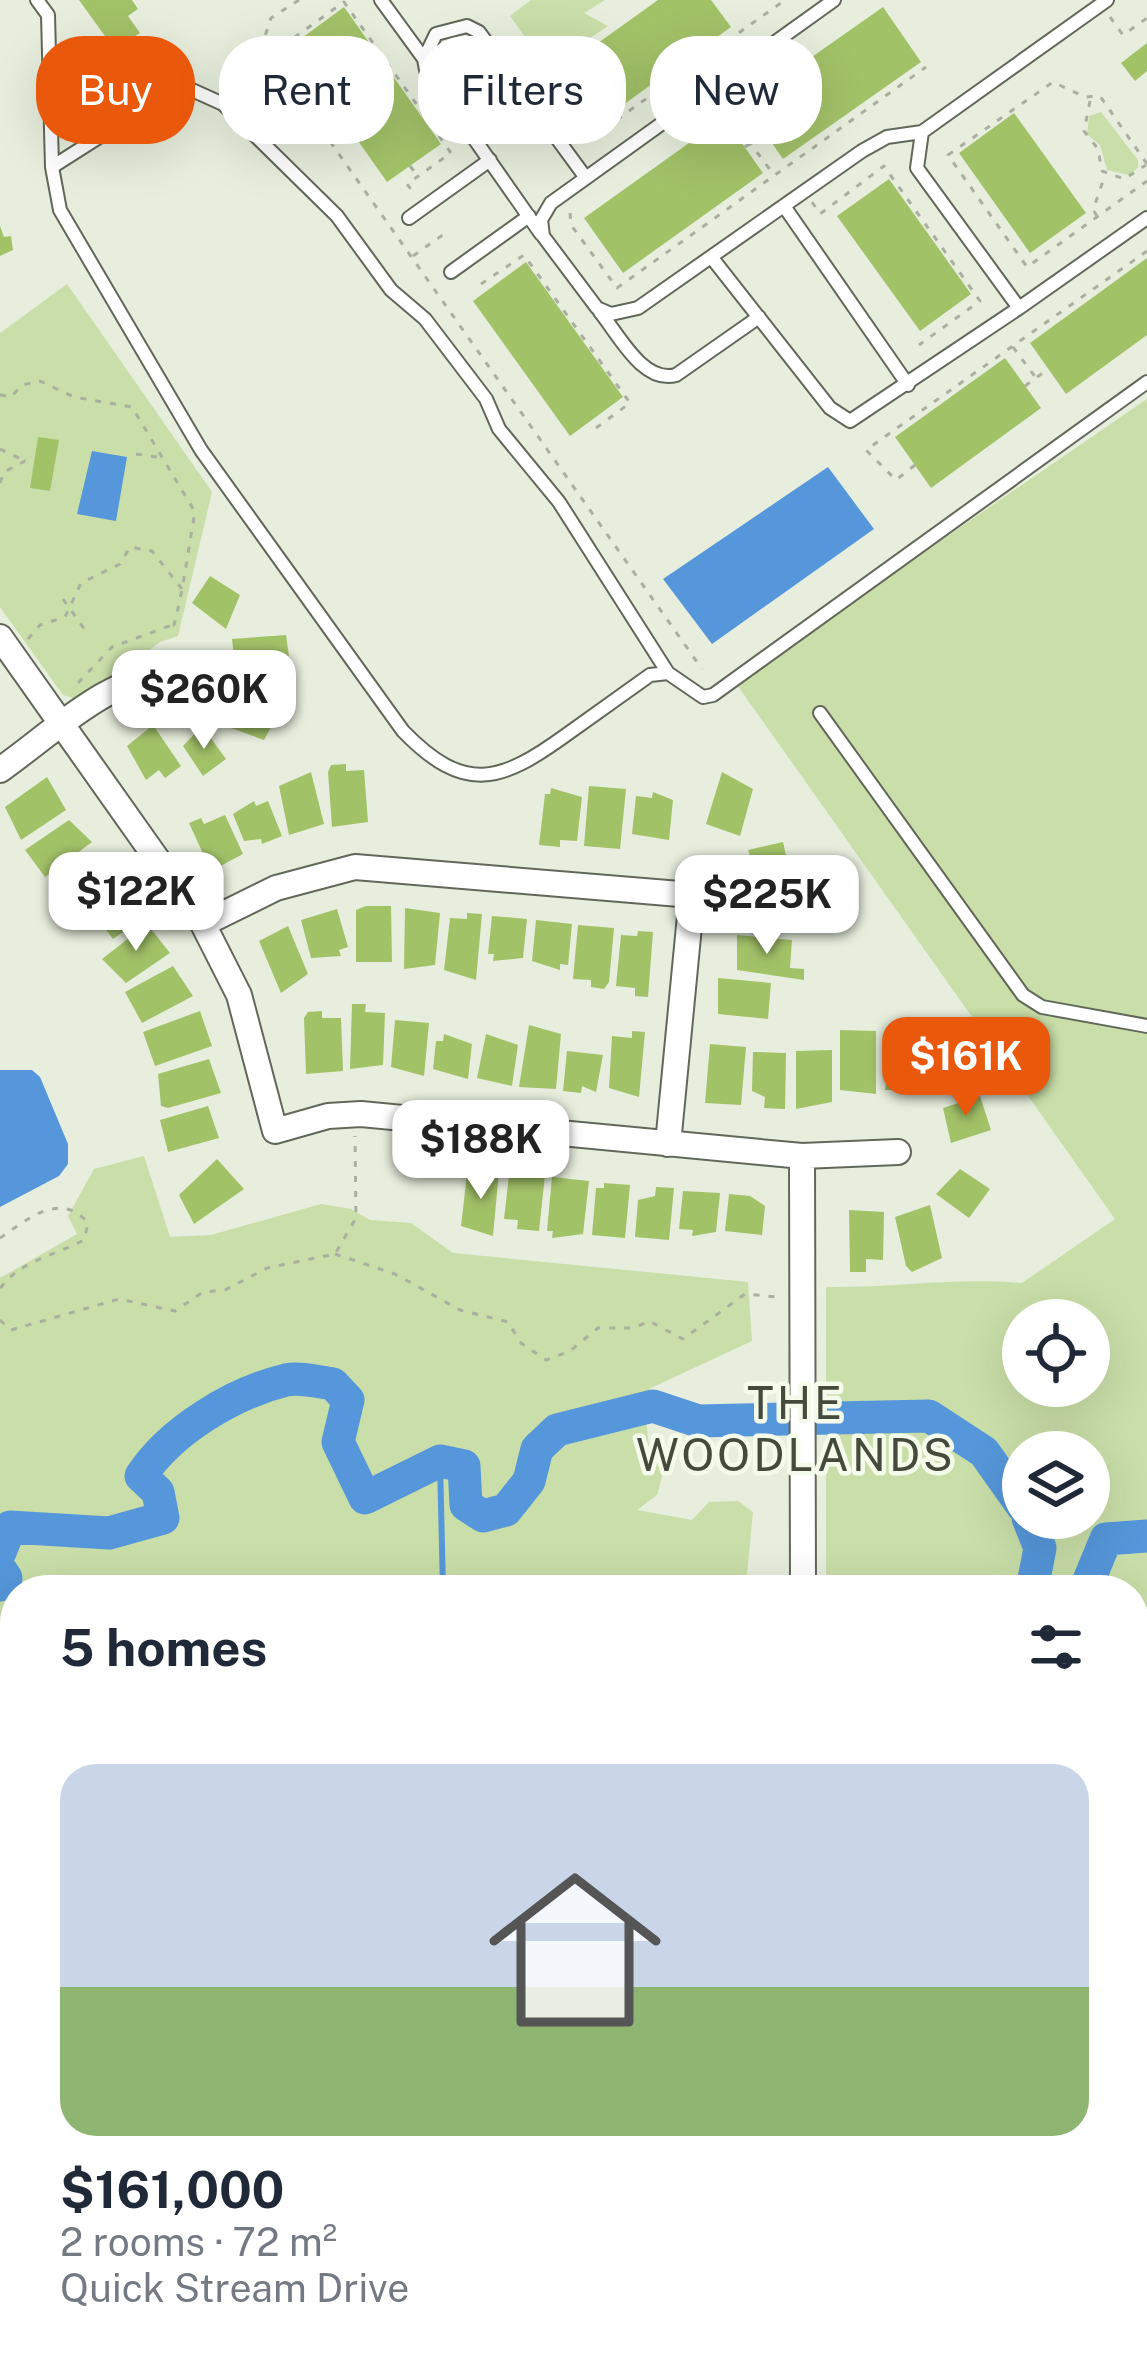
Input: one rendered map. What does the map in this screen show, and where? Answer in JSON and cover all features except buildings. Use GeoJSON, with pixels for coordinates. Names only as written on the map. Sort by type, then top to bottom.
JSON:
{"type":"FeatureCollection","features":[{"type":"Feature","properties":{"kind":"street"},"geometry":{"type":"LineString","coordinates":[[0,637],[203,924],[239,995],[275,1131],[361,1114],[802,1156],[898,1153]]}},
{"type":"Feature","properties":{"kind":"street"},"geometry":{"type":"LineString","coordinates":[[0,770],[147,673],[180,671]]}},
{"type":"Feature","properties":{"kind":"street"},"geometry":{"type":"LineString","coordinates":[[203,924],[276,887],[355,867],[692,895],[668,1144]]}},
{"type":"Feature","properties":{"kind":"street"},"geometry":{"type":"LineString","coordinates":[[802,1156],[803,1575]]}},
{"type":"Feature","properties":{"kind":"lane"},"geometry":{"type":"LineString","coordinates":[[37,0],[48,15],[52,167],[60,210],[201,450],[418,747],[480,777],[510,773],[650,675],[668,673]]}},
{"type":"Feature","properties":{"kind":"lane"},"geometry":{"type":"LineString","coordinates":[[380,0],[418,50]]}},
{"type":"Feature","properties":{"kind":"lane"},"geometry":{"type":"LineString","coordinates":[[543,236],[541,220],[551,203],[834,0]]}},
{"type":"Feature","properties":{"kind":"lane"},"geometry":{"type":"LineString","coordinates":[[597,308],[611,314],[638,308],[887,136],[922,132],[1104,2]]}},
{"type":"Feature","properties":{"kind":"lane"},"geometry":{"type":"LineString","coordinates":[[435,36],[448,28],[467,26],[482,36]]}},
{"type":"Feature","properties":{"kind":"lane"},"geometry":{"type":"LineString","coordinates":[[52,167],[181,85],[223,104],[337,216],[391,290],[437,335],[486,399],[499,429],[559,502],[668,673],[703,697],[1147,382]]}},
{"type":"Feature","properties":{"kind":"lane"},"geometry":{"type":"LineString","coordinates":[[922,132],[917,168],[1019,308]]}},
{"type":"Feature","properties":{"kind":"lane"},"geometry":{"type":"LineString","coordinates":[[480,144],[649,374],[662,379],[676,375],[759,317]]}},
{"type":"Feature","properties":{"kind":"lane"},"geometry":{"type":"LineString","coordinates":[[561,144],[586,178]]}},
{"type":"Feature","properties":{"kind":"lane"},"geometry":{"type":"LineString","coordinates":[[409,218],[490,160]]}},
{"type":"Feature","properties":{"kind":"lane"},"geometry":{"type":"LineString","coordinates":[[786,208],[908,385]]}},
{"type":"Feature","properties":{"kind":"lane"},"geometry":{"type":"LineString","coordinates":[[451,272],[529,216]]}},
{"type":"Feature","properties":{"kind":"lane"},"geometry":{"type":"LineString","coordinates":[[712,258],[841,418],[860,420],[1147,218]]}},
{"type":"Feature","properties":{"kind":"lane"},"geometry":{"type":"LineString","coordinates":[[820,713],[1023,995],[1042,1006],[1147,1026]]}},
{"type":"Feature","properties":{"kind":"path"},"geometry":{"type":"LineString","coordinates":[[263,36],[264,27],[298,0]]}},
{"type":"Feature","properties":{"kind":"path"},"geometry":{"type":"LineString","coordinates":[[626,113],[785,0]]}},
{"type":"Feature","properties":{"kind":"path"},"geometry":{"type":"LineString","coordinates":[[297,36],[344,2],[368,36]]}},
{"type":"Feature","properties":{"kind":"path"},"geometry":{"type":"LineString","coordinates":[[1104,2],[1123,35],[1147,18]]}},
{"type":"Feature","properties":{"kind":"path"},"geometry":{"type":"LineString","coordinates":[[567,208],[574,217],[571,225],[617,288],[926,67]]}},
{"type":"Feature","properties":{"kind":"path"},"geometry":{"type":"LineString","coordinates":[[394,72],[451,152],[407,184],[417,196]]}},
{"type":"Feature","properties":{"kind":"path"},"geometry":{"type":"LineString","coordinates":[[1105,174],[1124,179],[1147,164],[1100,96],[1090,98],[1053,82],[948,155],[1027,267],[1147,182]]}},
{"type":"Feature","properties":{"kind":"path"},"geometry":{"type":"LineString","coordinates":[[1090,98],[1084,131],[1098,149],[1105,174],[1093,210],[1097,217]]}},
{"type":"Feature","properties":{"kind":"path"},"geometry":{"type":"LineString","coordinates":[[332,144],[702,669]]}},
{"type":"Feature","properties":{"kind":"path"},"geometry":{"type":"LineString","coordinates":[[748,145],[775,177]]}},
{"type":"Feature","properties":{"kind":"path"},"geometry":{"type":"LineString","coordinates":[[410,166],[418,176]]}},
{"type":"Feature","properties":{"kind":"path"},"geometry":{"type":"LineString","coordinates":[[811,201],[820,214],[884,166],[980,301],[919,345]]}},
{"type":"Feature","properties":{"kind":"path"},"geometry":{"type":"LineString","coordinates":[[412,257],[444,234]]}},
{"type":"Feature","properties":{"kind":"path"},"geometry":{"type":"LineString","coordinates":[[915,465],[896,480],[866,450],[1147,251]]}},
{"type":"Feature","properties":{"kind":"path"},"geometry":{"type":"LineString","coordinates":[[481,284],[524,255],[630,403],[596,428],[591,421]]}},
{"type":"Feature","properties":{"kind":"path"},"geometry":{"type":"LineString","coordinates":[[1013,347],[1036,378]]}},
{"type":"Feature","properties":{"kind":"path"},"geometry":{"type":"LineString","coordinates":[[1025,386],[1048,369]]}},
{"type":"Feature","properties":{"kind":"path"},"geometry":{"type":"LineString","coordinates":[[0,395],[11,397],[22,385],[40,381],[74,397],[132,406],[195,512],[185,544],[183,590],[174,625],[178,632]]}},
{"type":"Feature","properties":{"kind":"path"},"geometry":{"type":"LineString","coordinates":[[0,449],[32,464]]}},
{"type":"Feature","properties":{"kind":"path"},"geometry":{"type":"LineString","coordinates":[[136,454],[163,458]]}},
{"type":"Feature","properties":{"kind":"path"},"geometry":{"type":"LineString","coordinates":[[0,483],[2,469],[25,461]]}},
{"type":"Feature","properties":{"kind":"path"},"geometry":{"type":"LineString","coordinates":[[28,639],[40,625],[60,620],[81,583],[120,564],[130,547],[152,551],[183,590]]}},
{"type":"Feature","properties":{"kind":"path"},"geometry":{"type":"LineString","coordinates":[[63,599],[85,630]]}},
{"type":"Feature","properties":{"kind":"path"},"geometry":{"type":"LineString","coordinates":[[78,683],[112,647],[174,625]]}},
{"type":"Feature","properties":{"kind":"path"},"geometry":{"type":"LineString","coordinates":[[335,1254],[356,1218],[355,1136]]}},
{"type":"Feature","properties":{"kind":"path"},"geometry":{"type":"LineString","coordinates":[[0,1238],[39,1210],[55,1207],[81,1214],[88,1222],[83,1240],[44,1261],[21,1267],[0,1289]]}},
{"type":"Feature","properties":{"kind":"path"},"geometry":{"type":"LineString","coordinates":[[0,1320],[11,1330],[118,1299],[176,1311],[202,1292],[225,1290],[267,1268],[335,1254],[395,1274],[460,1310],[508,1322],[521,1342],[546,1360],[571,1351],[598,1328],[634,1328],[649,1321],[683,1339],[745,1294],[777,1297]]}},
{"type":"Feature","properties":{"kind":"green space"},"geometry":{"type":"Polygon","coordinates":[[[531,0],[605,0],[584,13],[608,26],[593,36],[524,36],[510,16],[531,0]]]}},
{"type":"Feature","properties":{"kind":"green space"},"geometry":{"type":"Polygon","coordinates":[[[1101,112],[1138,160],[1138,168],[1129,175],[1107,170],[1100,145],[1087,134],[1089,116],[1101,112]]]}},
{"type":"Feature","properties":{"kind":"green space"},"geometry":{"type":"Polygon","coordinates":[[[67,284],[212,492],[178,636],[160,642],[80,700],[63,695],[0,607],[0,333],[67,284]]]}},
{"type":"Feature","properties":{"kind":"green space"},"geometry":{"type":"Polygon","coordinates":[[[1147,399],[1147,1575],[826,1575],[826,1287],[1022,1283],[1115,1219],[735,682],[1147,399]]]}},
{"type":"Feature","properties":{"kind":"green space"},"geometry":{"type":"Polygon","coordinates":[[[144,1156],[170,1237],[211,1235],[321,1204],[351,1209],[370,1220],[411,1223],[453,1253],[748,1282],[752,1341],[651,1388],[644,1398],[649,1448],[663,1473],[657,1495],[637,1510],[692,1520],[709,1502],[738,1501],[753,1512],[747,1575],[0,1575],[0,1278],[77,1234],[68,1216],[94,1169],[144,1156]]]}},
{"type":"Feature","properties":{"kind":"water"},"geometry":{"type":"Polygon","coordinates":[[[92,451],[127,457],[116,521],[77,514],[92,451]]]}},
{"type":"Feature","properties":{"kind":"water"},"geometry":{"type":"Polygon","coordinates":[[[828,467],[874,529],[712,644],[663,579],[828,467]]]}},
{"type":"Feature","properties":{"kind":"water"},"geometry":{"type":"Polygon","coordinates":[[[0,1070],[32,1070],[40,1077],[68,1144],[68,1164],[59,1176],[0,1207],[0,1070]]]}},
{"type":"Feature","properties":{"kind":"waterway"},"geometry":{"type":"LineString","coordinates":[[0,1552],[10,1527],[109,1533],[163,1518],[158,1492],[141,1476],[153,1459],[224,1404],[291,1379],[333,1384],[348,1400],[338,1442],[365,1498],[440,1461],[464,1466],[466,1505],[483,1516],[506,1510],[529,1481],[537,1449],[557,1430],[653,1406],[698,1421],[929,1416],[984,1452],[1002,1477]]}},
{"type":"Feature","properties":{"kind":"waterway"},"geometry":{"type":"LineString","coordinates":[[440,1461],[443,1575]]}},
{"type":"Feature","properties":{"kind":"waterway"},"geometry":{"type":"LineString","coordinates":[[1091,1575],[1106,1539],[1147,1536]]}},
{"type":"Feature","properties":{"kind":"waterway"},"geometry":{"type":"LineString","coordinates":[[1035,1575],[1040,1548],[1036,1539]]}},
{"type":"Feature","properties":{"kind":"waterway"},"geometry":{"type":"LineString","coordinates":[[0,1569],[4,1575]]}},
{"type":"Feature","properties":{"kind":"district","name":"THE WOODLANDS"},"geometry":{"type":"Point","coordinates":[796,1428]}}]}
